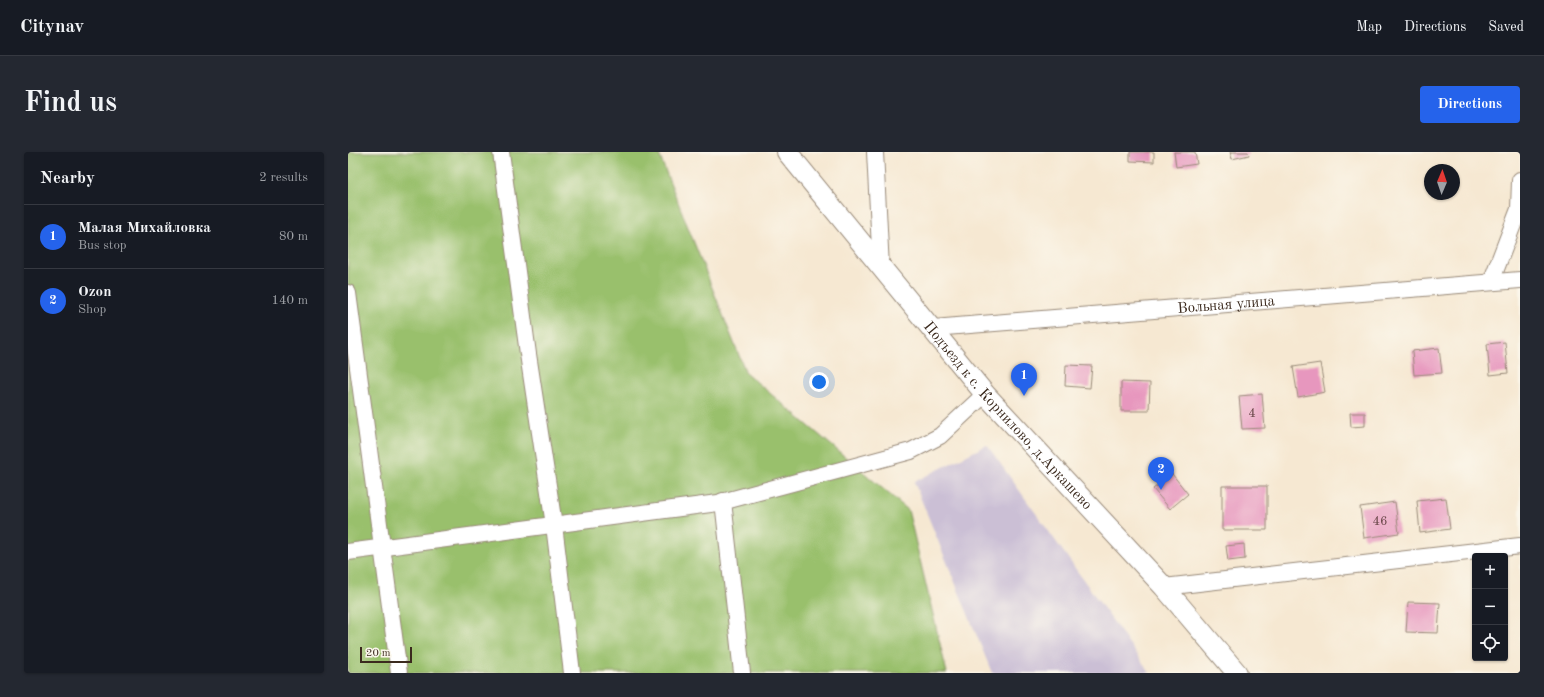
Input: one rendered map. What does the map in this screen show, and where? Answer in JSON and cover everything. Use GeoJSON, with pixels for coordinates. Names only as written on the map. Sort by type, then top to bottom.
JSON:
{"type":"FeatureCollection","features":[{"type":"Feature","properties":{"kind":"street"},"geometry":{"type":"LineString","coordinates":[[501,152],[528,354],[554,525],[572,673]]}},
{"type":"Feature","properties":{"kind":"street","name":"Подъезд к с. Корнилово, д.Аркашево"},"geometry":{"type":"LineString","coordinates":[[787,152],[881,268],[933,328],[985,394],[1164,587],[1238,673]]}},
{"type":"Feature","properties":{"kind":"street"},"geometry":{"type":"LineString","coordinates":[[875,152],[881,268]]}},
{"type":"Feature","properties":{"kind":"street"},"geometry":{"type":"LineString","coordinates":[[1491,282],[1519,209],[1520,180]]}},
{"type":"Feature","properties":{"kind":"street","name":"Вольная улица"},"geometry":{"type":"LineString","coordinates":[[933,328],[1520,280]]}},
{"type":"Feature","properties":{"kind":"street"},"geometry":{"type":"LineString","coordinates":[[348,294],[399,673]]}},
{"type":"Feature","properties":{"kind":"street"},"geometry":{"type":"LineString","coordinates":[[348,552],[723,501],[911,452],[940,436],[985,394]]}},
{"type":"Feature","properties":{"kind":"street"},"geometry":{"type":"LineString","coordinates":[[723,501],[742,673]]}},
{"type":"Feature","properties":{"kind":"street"},"geometry":{"type":"LineString","coordinates":[[1164,587],[1520,546]]}},
{"type":"Feature","properties":{"kind":"shaded area"},"geometry":{"type":"Polygon","coordinates":[[[987,445],[1150,673],[992,673],[914,482],[987,445]]]}},
{"type":"Feature","properties":{"kind":"green space"},"geometry":{"type":"Polygon","coordinates":[[[348,152],[658,152],[746,373],[908,510],[947,673],[348,673],[348,152]]]}},
{"type":"Feature","properties":{"kind":"building"},"geometry":{"type":"Polygon","coordinates":[[[1130,152],[1154,152],[1154,162],[1130,161],[1130,152]]]}},
{"type":"Feature","properties":{"kind":"building"},"geometry":{"type":"Polygon","coordinates":[[[1174,152],[1195,152],[1197,164],[1176,167],[1174,152]]]}},
{"type":"Feature","properties":{"kind":"building"},"geometry":{"type":"Polygon","coordinates":[[[1230,152],[1248,152],[1249,155],[1232,159],[1230,152]]]}},
{"type":"Feature","properties":{"kind":"building"},"geometry":{"type":"Polygon","coordinates":[[[1505,342],[1508,373],[1490,375],[1487,344],[1505,342]]]}},
{"type":"Feature","properties":{"kind":"building"},"geometry":{"type":"Polygon","coordinates":[[[1439,348],[1442,373],[1414,375],[1412,351],[1439,348]]]}},
{"type":"Feature","properties":{"kind":"building"},"geometry":{"type":"Polygon","coordinates":[[[1320,363],[1325,392],[1298,397],[1293,367],[1320,363]]]}},
{"type":"Feature","properties":{"kind":"building"},"geometry":{"type":"Polygon","coordinates":[[[1066,365],[1092,366],[1090,388],[1065,386],[1066,365]]]}},
{"type":"Feature","properties":{"kind":"building"},"geometry":{"type":"Polygon","coordinates":[[[1121,382],[1150,383],[1149,411],[1121,411],[1121,382]]]}},
{"type":"Feature","properties":{"kind":"building"},"geometry":{"type":"Polygon","coordinates":[[[1262,394],[1265,428],[1242,429],[1239,396],[1262,394]]]}},
{"type":"Feature","properties":{"kind":"building"},"geometry":{"type":"Polygon","coordinates":[[[1350,413],[1365,413],[1365,426],[1351,427],[1350,413]]]}},
{"type":"Feature","properties":{"kind":"building"},"geometry":{"type":"Polygon","coordinates":[[[1172,474],[1188,494],[1170,509],[1153,489],[1172,474]]]}},
{"type":"Feature","properties":{"kind":"building"},"geometry":{"type":"Polygon","coordinates":[[[1222,486],[1267,486],[1267,530],[1222,530],[1222,486]]]}},
{"type":"Feature","properties":{"kind":"building"},"geometry":{"type":"Polygon","coordinates":[[[1446,498],[1450,529],[1420,533],[1417,501],[1446,498]]]}},
{"type":"Feature","properties":{"kind":"building"},"geometry":{"type":"Polygon","coordinates":[[[1395,502],[1399,533],[1364,538],[1360,507],[1395,502]]]}},
{"type":"Feature","properties":{"kind":"building"},"geometry":{"type":"Polygon","coordinates":[[[1244,544],[1245,559],[1228,561],[1226,546],[1244,544]]]}},
{"type":"Feature","properties":{"kind":"building"},"geometry":{"type":"Polygon","coordinates":[[[1408,602],[1440,603],[1438,633],[1406,632],[1408,602]]]}},
{"type":"Feature","properties":{"kind":"place","name":"Малая Михайловка"},"geometry":{"type":"Point","coordinates":[1024,396]}},
{"type":"Feature","properties":{"kind":"place","name":"Ozon"},"geometry":{"type":"Point","coordinates":[1161,490]}}]}
